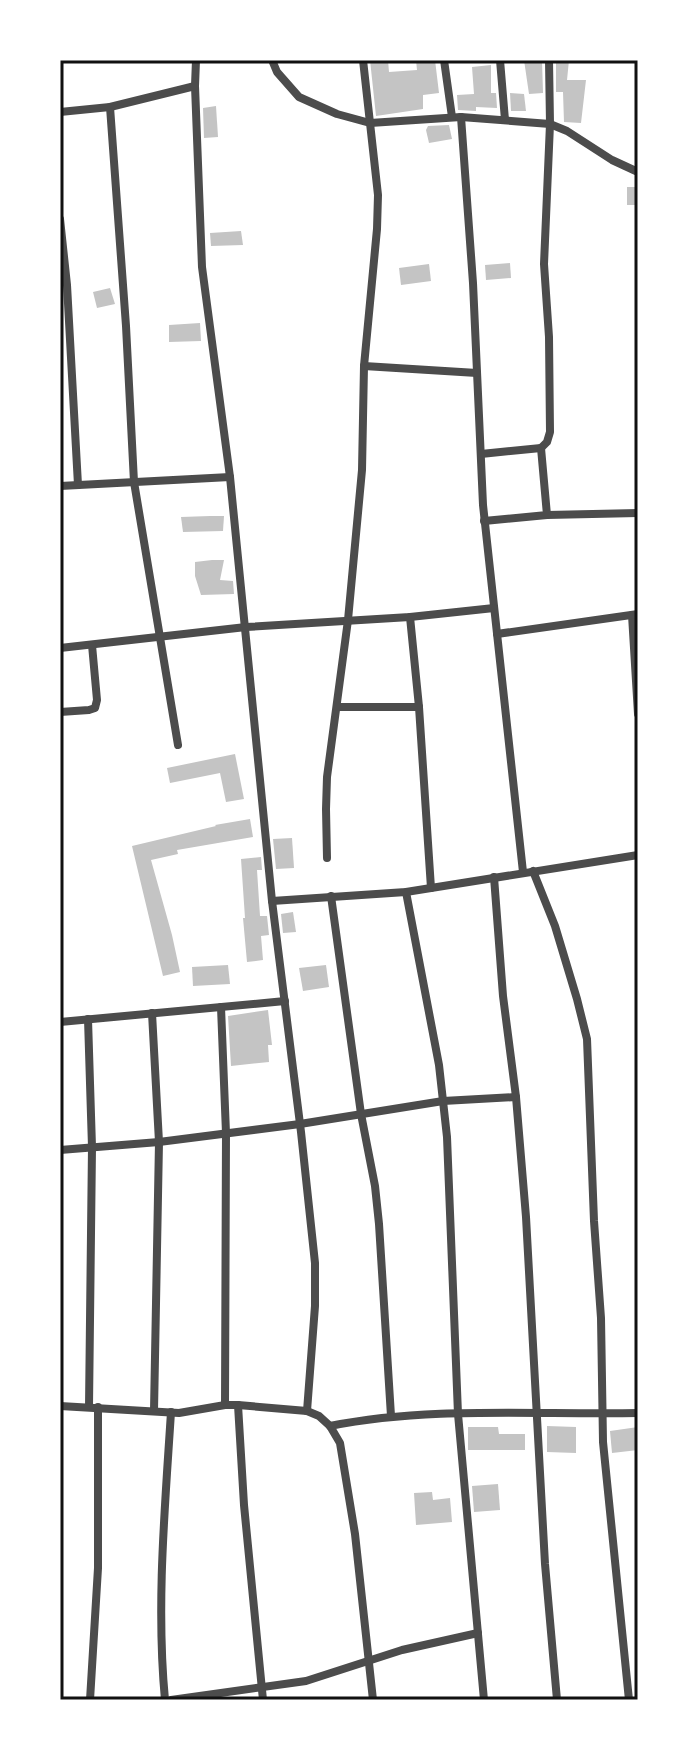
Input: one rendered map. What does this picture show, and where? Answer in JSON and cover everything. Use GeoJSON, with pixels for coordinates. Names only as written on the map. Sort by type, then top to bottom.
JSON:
{"type":"FeatureCollection","features":[{"type":"Feature","properties":{"kind":"street"},"geometry":{"type":"LineString","coordinates":[[196,60],[202,267],[230,477],[272,901],[315,1263],[307,1411]]}},
{"type":"Feature","properties":{"kind":"street"},"geometry":{"type":"LineString","coordinates":[[272,60],[277,72],[299,97],[337,114],[370,123],[456,117],[550,124],[638,172]]}},
{"type":"Feature","properties":{"kind":"street"},"geometry":{"type":"LineString","coordinates":[[327,858],[327,777],[348,620],[362,470],[364,366],[377,229],[378,195],[363,60]]}},
{"type":"Feature","properties":{"kind":"street"},"geometry":{"type":"LineString","coordinates":[[444,60],[456,117],[473,283],[484,521],[523,872]]}},
{"type":"Feature","properties":{"kind":"street"},"geometry":{"type":"LineString","coordinates":[[500,60],[505,120]]}},
{"type":"Feature","properties":{"kind":"street"},"geometry":{"type":"LineString","coordinates":[[481,454],[541,448],[550,432],[544,264],[550,124],[549,60]]}},
{"type":"Feature","properties":{"kind":"street"},"geometry":{"type":"LineString","coordinates":[[60,112],[110,107],[195,86]]}},
{"type":"Feature","properties":{"kind":"street"},"geometry":{"type":"LineString","coordinates":[[110,107],[134,482],[178,745]]}},
{"type":"Feature","properties":{"kind":"street"},"geometry":{"type":"LineString","coordinates":[[60,219],[67,285],[78,485]]}},
{"type":"Feature","properties":{"kind":"street"},"geometry":{"type":"LineString","coordinates":[[364,366],[477,373]]}},
{"type":"Feature","properties":{"kind":"street"},"geometry":{"type":"LineString","coordinates":[[541,448],[547,515]]}},
{"type":"Feature","properties":{"kind":"street"},"geometry":{"type":"LineString","coordinates":[[60,486],[230,477]]}},
{"type":"Feature","properties":{"kind":"street"},"geometry":{"type":"LineString","coordinates":[[484,521],[547,515],[638,513]]}},
{"type":"Feature","properties":{"kind":"street"},"geometry":{"type":"LineString","coordinates":[[60,648],[246,627],[410,617],[494,608]]}},
{"type":"Feature","properties":{"kind":"street"},"geometry":{"type":"LineString","coordinates":[[497,634],[635,614],[638,714]]}},
{"type":"Feature","properties":{"kind":"street"},"geometry":{"type":"LineString","coordinates":[[410,617],[431,888]]}},
{"type":"Feature","properties":{"kind":"street"},"geometry":{"type":"LineString","coordinates":[[60,712],[95,708],[92,645]]}},
{"type":"Feature","properties":{"kind":"street"},"geometry":{"type":"LineString","coordinates":[[337,707],[419,707]]}},
{"type":"Feature","properties":{"kind":"street"},"geometry":{"type":"LineString","coordinates":[[272,901],[406,892],[638,855]]}},
{"type":"Feature","properties":{"kind":"street"},"geometry":{"type":"LineString","coordinates":[[533,871],[555,926],[587,1039],[601,1318],[603,1442],[629,1700]]}},
{"type":"Feature","properties":{"kind":"street"},"geometry":{"type":"LineString","coordinates":[[494,877],[526,1217],[545,1564],[557,1700]]}},
{"type":"Feature","properties":{"kind":"street"},"geometry":{"type":"LineString","coordinates":[[406,892],[439,1065],[447,1137],[458,1414],[484,1700]]}},
{"type":"Feature","properties":{"kind":"street"},"geometry":{"type":"LineString","coordinates":[[331,896],[361,1114],[375,1186],[391,1416]]}},
{"type":"Feature","properties":{"kind":"street"},"geometry":{"type":"LineString","coordinates":[[60,1022],[285,1001]]}},
{"type":"Feature","properties":{"kind":"street"},"geometry":{"type":"LineString","coordinates":[[221,1007],[226,1133],[225,1405]]}},
{"type":"Feature","properties":{"kind":"street"},"geometry":{"type":"LineString","coordinates":[[152,1013],[159,1142],[154,1411]]}},
{"type":"Feature","properties":{"kind":"street"},"geometry":{"type":"LineString","coordinates":[[88,1019],[98,1568],[90,1700]]}},
{"type":"Feature","properties":{"kind":"street"},"geometry":{"type":"LineString","coordinates":[[60,1150],[159,1142],[300,1124],[443,1101],[516,1097]]}},
{"type":"Feature","properties":{"kind":"street"},"geometry":{"type":"LineString","coordinates":[[238,1405],[244,1505],[263,1700]]}},
{"type":"Feature","properties":{"kind":"street"},"geometry":{"type":"LineString","coordinates":[[60,1406],[179,1413],[238,1405],[307,1411],[330,1426],[340,1443],[355,1534],[373,1700]]}},
{"type":"Feature","properties":{"kind":"street"},"geometry":{"type":"LineString","coordinates":[[165,1700],[162,1672],[163,1544],[171,1412]]}},
{"type":"Feature","properties":{"kind":"street"},"geometry":{"type":"LineString","coordinates":[[330,1426],[391,1416],[638,1413]]}},
{"type":"Feature","properties":{"kind":"street"},"geometry":{"type":"LineString","coordinates":[[171,1700],[306,1681],[402,1650],[478,1633]]}},
{"type":"Feature","properties":{"kind":"building"},"geometry":{"type":"Polygon","coordinates":[[[370,60],[388,60],[389,72],[417,70],[416,60],[435,60],[439,93],[423,95],[423,109],[376,116],[370,60]]]}},
{"type":"Feature","properties":{"kind":"building"},"geometry":{"type":"Polygon","coordinates":[[[524,60],[542,60],[543,93],[529,94],[524,60]]]}},
{"type":"Feature","properties":{"kind":"building"},"geometry":{"type":"Polygon","coordinates":[[[556,60],[569,60],[567,80],[586,80],[581,123],[564,122],[563,92],[556,92],[556,60]]]}},
{"type":"Feature","properties":{"kind":"building"},"geometry":{"type":"Polygon","coordinates":[[[491,65],[491,93],[496,93],[497,108],[458,110],[457,95],[474,94],[472,67],[491,65]]]}},
{"type":"Feature","properties":{"kind":"building"},"geometry":{"type":"Polygon","coordinates":[[[510,93],[524,94],[526,111],[511,111],[510,93]]]}},
{"type":"Feature","properties":{"kind":"building"},"geometry":{"type":"Polygon","coordinates":[[[216,106],[218,137],[204,138],[203,108],[216,106]]]}},
{"type":"Feature","properties":{"kind":"building"},"geometry":{"type":"Polygon","coordinates":[[[449,125],[452,139],[429,143],[428,126],[449,125]]]}},
{"type":"Feature","properties":{"kind":"building"},"geometry":{"type":"Polygon","coordinates":[[[627,187],[638,187],[638,205],[627,205],[627,187]]]}},
{"type":"Feature","properties":{"kind":"building"},"geometry":{"type":"Polygon","coordinates":[[[241,231],[243,245],[211,246],[210,233],[241,231]]]}},
{"type":"Feature","properties":{"kind":"building"},"geometry":{"type":"Polygon","coordinates":[[[510,263],[511,278],[486,280],[485,265],[510,263]]]}},
{"type":"Feature","properties":{"kind":"building"},"geometry":{"type":"Polygon","coordinates":[[[429,264],[431,281],[401,285],[399,268],[429,264]]]}},
{"type":"Feature","properties":{"kind":"building"},"geometry":{"type":"Polygon","coordinates":[[[110,288],[115,304],[97,308],[93,292],[110,288]]]}},
{"type":"Feature","properties":{"kind":"building"},"geometry":{"type":"Polygon","coordinates":[[[200,323],[201,341],[169,342],[169,325],[200,323]]]}},
{"type":"Feature","properties":{"kind":"building"},"geometry":{"type":"Polygon","coordinates":[[[224,516],[223,531],[183,532],[181,517],[224,516]]]}},
{"type":"Feature","properties":{"kind":"building"},"geometry":{"type":"Polygon","coordinates":[[[224,560],[220,580],[233,581],[234,594],[201,595],[195,576],[195,562],[224,560]]]}},
{"type":"Feature","properties":{"kind":"building"},"geometry":{"type":"Polygon","coordinates":[[[235,754],[244,799],[226,802],[220,773],[170,783],[167,768],[235,754]]]}},
{"type":"Feature","properties":{"kind":"building"},"geometry":{"type":"Polygon","coordinates":[[[250,819],[253,837],[177,850],[178,854],[151,860],[180,972],[163,976],[132,846],[250,819]]]}},
{"type":"Feature","properties":{"kind":"building"},"geometry":{"type":"Polygon","coordinates":[[[292,838],[294,868],[276,869],[273,839],[292,838]]]}},
{"type":"Feature","properties":{"kind":"building"},"geometry":{"type":"Polygon","coordinates":[[[261,857],[262,870],[257,870],[260,916],[267,916],[269,935],[261,936],[263,960],[247,962],[241,859],[261,857]]]}},
{"type":"Feature","properties":{"kind":"building"},"geometry":{"type":"Polygon","coordinates":[[[293,912],[296,932],[283,933],[281,914],[293,912]]]}},
{"type":"Feature","properties":{"kind":"building"},"geometry":{"type":"Polygon","coordinates":[[[228,965],[230,984],[193,986],[192,967],[228,965]]]}},
{"type":"Feature","properties":{"kind":"building"},"geometry":{"type":"Polygon","coordinates":[[[326,965],[329,987],[303,991],[299,968],[326,965]]]}},
{"type":"Feature","properties":{"kind":"building"},"geometry":{"type":"Polygon","coordinates":[[[268,1010],[272,1045],[268,1045],[269,1062],[231,1066],[228,1016],[268,1010]]]}},
{"type":"Feature","properties":{"kind":"building"},"geometry":{"type":"Polygon","coordinates":[[[547,1426],[576,1427],[576,1453],[547,1452],[547,1426]]]}},
{"type":"Feature","properties":{"kind":"building"},"geometry":{"type":"Polygon","coordinates":[[[468,1427],[498,1427],[499,1434],[525,1434],[525,1450],[468,1450],[468,1427]]]}},
{"type":"Feature","properties":{"kind":"building"},"geometry":{"type":"Polygon","coordinates":[[[638,1427],[638,1450],[612,1453],[610,1431],[638,1427]]]}},
{"type":"Feature","properties":{"kind":"building"},"geometry":{"type":"Polygon","coordinates":[[[498,1484],[500,1510],[474,1512],[472,1486],[498,1484]]]}},
{"type":"Feature","properties":{"kind":"building"},"geometry":{"type":"Polygon","coordinates":[[[432,1492],[433,1500],[450,1498],[452,1522],[416,1525],[414,1493],[432,1492]]]}}]}
